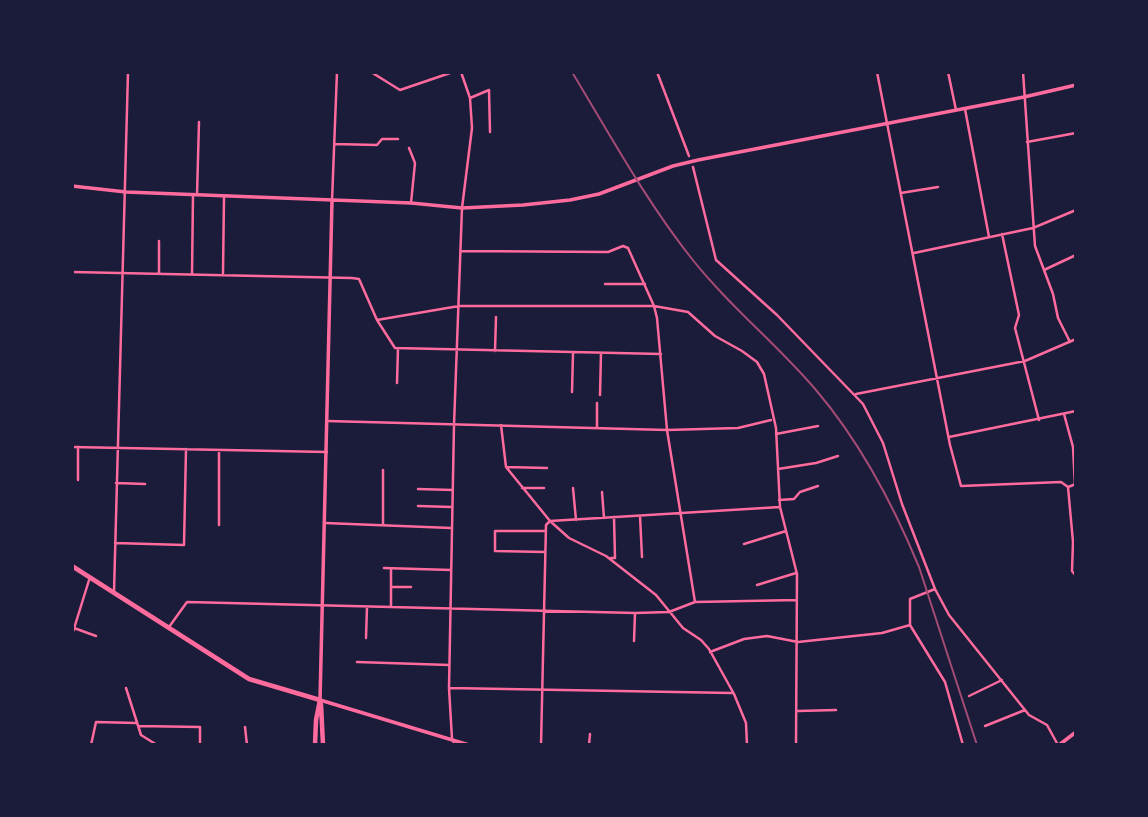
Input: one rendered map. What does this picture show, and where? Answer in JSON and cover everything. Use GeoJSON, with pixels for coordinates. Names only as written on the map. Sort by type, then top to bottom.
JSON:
{"type":"FeatureCollection","features":[{"type":"Feature","properties":{"kind":"main road"},"geometry":{"type":"LineString","coordinates":[[72,566],[249,679],[320,700]]}},
{"type":"Feature","properties":{"kind":"main road"},"geometry":{"type":"LineString","coordinates":[[315,745],[320,700]]}},
{"type":"Feature","properties":{"kind":"main road"},"geometry":{"type":"LineString","coordinates":[[320,700],[323,745]]}},
{"type":"Feature","properties":{"kind":"street"},"geometry":{"type":"LineString","coordinates":[[114,592],[128,72]]}},
{"type":"Feature","properties":{"kind":"street"},"geometry":{"type":"LineString","coordinates":[[309,72],[337,72],[320,700],[469,745]]}},
{"type":"Feature","properties":{"kind":"street"},"geometry":{"type":"LineString","coordinates":[[371,72],[400,90],[453,72]]}},
{"type":"Feature","properties":{"kind":"street"},"geometry":{"type":"LineString","coordinates":[[455,745],[452,740],[449,688],[454,425],[463,208],[472,128],[470,98],[461,72]]}},
{"type":"Feature","properties":{"kind":"street"},"geometry":{"type":"LineString","coordinates":[[657,72],[689,156]]}},
{"type":"Feature","properties":{"kind":"street"},"geometry":{"type":"LineString","coordinates":[[877,72],[937,379],[961,486],[1061,482],[1068,487],[1073,542],[1072,571],[1076,576]]}},
{"type":"Feature","properties":{"kind":"street"},"geometry":{"type":"LineString","coordinates":[[948,72],[956,110]]}},
{"type":"Feature","properties":{"kind":"street"},"geometry":{"type":"LineString","coordinates":[[1023,72],[1035,246],[1058,318],[1070,342]]}},
{"type":"Feature","properties":{"kind":"street"},"geometry":{"type":"LineString","coordinates":[[72,186],[126,192],[411,203],[463,208],[523,205],[599,194],[685,163],[1076,85]]}},
{"type":"Feature","properties":{"kind":"street"},"geometry":{"type":"LineString","coordinates":[[470,98],[489,90],[490,132]]}},
{"type":"Feature","properties":{"kind":"street"},"geometry":{"type":"LineString","coordinates":[[965,108],[989,237]]}},
{"type":"Feature","properties":{"kind":"street"},"geometry":{"type":"LineString","coordinates":[[192,274],[199,122]]}},
{"type":"Feature","properties":{"kind":"street"},"geometry":{"type":"LineString","coordinates":[[1027,142],[1076,133]]}},
{"type":"Feature","properties":{"kind":"street"},"geometry":{"type":"LineString","coordinates":[[334,144],[377,145],[382,139],[398,139]]}},
{"type":"Feature","properties":{"kind":"street"},"geometry":{"type":"LineString","coordinates":[[409,149],[415,163],[411,203]]}},
{"type":"Feature","properties":{"kind":"street"},"geometry":{"type":"LineString","coordinates":[[693,167],[716,260],[778,315],[803,344],[855,394],[874,423],[902,504],[949,615],[1029,715],[1047,726],[1059,745],[1076,732]]}},
{"type":"Feature","properties":{"kind":"street"},"geometry":{"type":"LineString","coordinates":[[901,193],[938,187]]}},
{"type":"Feature","properties":{"kind":"street"},"geometry":{"type":"LineString","coordinates":[[223,275],[225,196]]}},
{"type":"Feature","properties":{"kind":"street"},"geometry":{"type":"LineString","coordinates":[[913,253],[1033,228],[1076,210]]}},
{"type":"Feature","properties":{"kind":"street"},"geometry":{"type":"LineString","coordinates":[[1002,234],[1019,315],[1015,328],[1039,420]]}},
{"type":"Feature","properties":{"kind":"street"},"geometry":{"type":"LineString","coordinates":[[159,241],[159,273]]}},
{"type":"Feature","properties":{"kind":"street"},"geometry":{"type":"LineString","coordinates":[[461,251],[608,252],[623,246],[628,248],[654,306],[667,430],[695,602]]}},
{"type":"Feature","properties":{"kind":"street"},"geometry":{"type":"LineString","coordinates":[[1044,270],[1076,255]]}},
{"type":"Feature","properties":{"kind":"street"},"geometry":{"type":"LineString","coordinates":[[72,272],[359,279],[377,320],[395,348],[661,354]]}},
{"type":"Feature","properties":{"kind":"street"},"geometry":{"type":"LineString","coordinates":[[605,284],[645,284]]}},
{"type":"Feature","properties":{"kind":"street"},"geometry":{"type":"LineString","coordinates":[[377,320],[459,306],[654,306],[688,312],[715,336],[757,362],[764,374],[776,434],[779,507],[796,573],[796,745]]}},
{"type":"Feature","properties":{"kind":"street"},"geometry":{"type":"LineString","coordinates":[[495,351],[496,317]]}},
{"type":"Feature","properties":{"kind":"street"},"geometry":{"type":"LineString","coordinates":[[855,394],[1025,361],[1076,340]]}},
{"type":"Feature","properties":{"kind":"street"},"geometry":{"type":"LineString","coordinates":[[397,383],[398,348]]}},
{"type":"Feature","properties":{"kind":"street"},"geometry":{"type":"LineString","coordinates":[[572,392],[573,353]]}},
{"type":"Feature","properties":{"kind":"street"},"geometry":{"type":"LineString","coordinates":[[600,394],[601,353]]}},
{"type":"Feature","properties":{"kind":"street"},"geometry":{"type":"LineString","coordinates":[[597,403],[597,428]]}},
{"type":"Feature","properties":{"kind":"street"},"geometry":{"type":"LineString","coordinates":[[949,437],[1076,411]]}},
{"type":"Feature","properties":{"kind":"street"},"geometry":{"type":"LineString","coordinates":[[1065,414],[1073,447],[1076,485],[1068,487]]}},
{"type":"Feature","properties":{"kind":"street"},"geometry":{"type":"LineString","coordinates":[[327,421],[667,430],[737,428],[772,419]]}},
{"type":"Feature","properties":{"kind":"street"},"geometry":{"type":"LineString","coordinates":[[502,425],[506,467],[550,521],[569,538],[609,558],[656,595],[683,628],[701,640],[734,694],[746,723],[747,745]]}},
{"type":"Feature","properties":{"kind":"street"},"geometry":{"type":"LineString","coordinates":[[776,434],[818,426]]}},
{"type":"Feature","properties":{"kind":"street"},"geometry":{"type":"LineString","coordinates":[[72,447],[327,452]]}},
{"type":"Feature","properties":{"kind":"street"},"geometry":{"type":"LineString","coordinates":[[78,447],[78,480]]}},
{"type":"Feature","properties":{"kind":"street"},"geometry":{"type":"LineString","coordinates":[[115,543],[184,545],[186,449]]}},
{"type":"Feature","properties":{"kind":"street"},"geometry":{"type":"LineString","coordinates":[[219,450],[219,525]]}},
{"type":"Feature","properties":{"kind":"street"},"geometry":{"type":"LineString","coordinates":[[778,469],[816,463],[838,456]]}},
{"type":"Feature","properties":{"kind":"street"},"geometry":{"type":"LineString","coordinates":[[506,467],[547,468]]}},
{"type":"Feature","properties":{"kind":"street"},"geometry":{"type":"LineString","coordinates":[[383,470],[383,525]]}},
{"type":"Feature","properties":{"kind":"street"},"geometry":{"type":"LineString","coordinates":[[116,483],[145,484]]}},
{"type":"Feature","properties":{"kind":"street"},"geometry":{"type":"LineString","coordinates":[[779,500],[794,499],[800,492],[818,486]]}},
{"type":"Feature","properties":{"kind":"street"},"geometry":{"type":"LineString","coordinates":[[522,488],[544,488]]}},
{"type":"Feature","properties":{"kind":"street"},"geometry":{"type":"LineString","coordinates":[[573,488],[576,520]]}},
{"type":"Feature","properties":{"kind":"street"},"geometry":{"type":"LineString","coordinates":[[418,489],[453,490]]}},
{"type":"Feature","properties":{"kind":"street"},"geometry":{"type":"LineString","coordinates":[[602,492],[604,518]]}},
{"type":"Feature","properties":{"kind":"street"},"geometry":{"type":"LineString","coordinates":[[418,506],[452,507]]}},
{"type":"Feature","properties":{"kind":"street"},"geometry":{"type":"LineString","coordinates":[[541,745],[546,525],[550,521],[779,507]]}},
{"type":"Feature","properties":{"kind":"street"},"geometry":{"type":"LineString","coordinates":[[640,516],[642,557]]}},
{"type":"Feature","properties":{"kind":"street"},"geometry":{"type":"LineString","coordinates":[[609,558],[615,558],[614,517]]}},
{"type":"Feature","properties":{"kind":"street"},"geometry":{"type":"LineString","coordinates":[[325,523],[452,528]]}},
{"type":"Feature","properties":{"kind":"street"},"geometry":{"type":"LineString","coordinates":[[545,552],[495,551],[495,531],[546,531]]}},
{"type":"Feature","properties":{"kind":"street"},"geometry":{"type":"LineString","coordinates":[[744,544],[786,531]]}},
{"type":"Feature","properties":{"kind":"street"},"geometry":{"type":"LineString","coordinates":[[384,568],[451,570]]}},
{"type":"Feature","properties":{"kind":"street"},"geometry":{"type":"LineString","coordinates":[[391,569],[391,608]]}},
{"type":"Feature","properties":{"kind":"street"},"geometry":{"type":"LineString","coordinates":[[757,585],[796,573]]}},
{"type":"Feature","properties":{"kind":"street"},"geometry":{"type":"LineString","coordinates":[[72,635],[90,577]]}},
{"type":"Feature","properties":{"kind":"street"},"geometry":{"type":"LineString","coordinates":[[391,587],[411,587]]}},
{"type":"Feature","properties":{"kind":"street"},"geometry":{"type":"LineString","coordinates":[[936,589],[910,600],[910,625],[945,682],[963,745]]}},
{"type":"Feature","properties":{"kind":"street"},"geometry":{"type":"LineString","coordinates":[[168,628],[187,602],[635,613],[670,612],[695,602],[797,600]]}},
{"type":"Feature","properties":{"kind":"street"},"geometry":{"type":"LineString","coordinates":[[366,638],[367,607]]}},
{"type":"Feature","properties":{"kind":"street"},"geometry":{"type":"LineString","coordinates":[[634,641],[635,613]]}},
{"type":"Feature","properties":{"kind":"street"},"geometry":{"type":"LineString","coordinates":[[710,652],[744,639],[766,636],[798,642],[882,633],[910,625]]}},
{"type":"Feature","properties":{"kind":"street"},"geometry":{"type":"LineString","coordinates":[[74,628],[96,636]]}},
{"type":"Feature","properties":{"kind":"street"},"geometry":{"type":"LineString","coordinates":[[357,662],[449,665]]}},
{"type":"Feature","properties":{"kind":"street"},"geometry":{"type":"LineString","coordinates":[[969,696],[1002,680]]}},
{"type":"Feature","properties":{"kind":"street"},"geometry":{"type":"LineString","coordinates":[[126,688],[141,735],[157,745]]}},
{"type":"Feature","properties":{"kind":"street"},"geometry":{"type":"LineString","coordinates":[[449,688],[734,694]]}},
{"type":"Feature","properties":{"kind":"street"},"geometry":{"type":"LineString","coordinates":[[798,711],[836,710]]}},
{"type":"Feature","properties":{"kind":"street"},"geometry":{"type":"LineString","coordinates":[[985,726],[1025,710]]}},
{"type":"Feature","properties":{"kind":"street"},"geometry":{"type":"LineString","coordinates":[[92,745],[96,722],[200,727],[200,745]]}},
{"type":"Feature","properties":{"kind":"street"},"geometry":{"type":"LineString","coordinates":[[245,727],[247,745]]}},
{"type":"Feature","properties":{"kind":"street"},"geometry":{"type":"LineString","coordinates":[[589,745],[590,734]]}},
{"type":"Feature","properties":{"kind":"railway"},"geometry":{"type":"LineString","coordinates":[[572,72],[675,237],[722,293],[816,390],[861,452],[887,497],[919,567],[977,745]]}}]}
